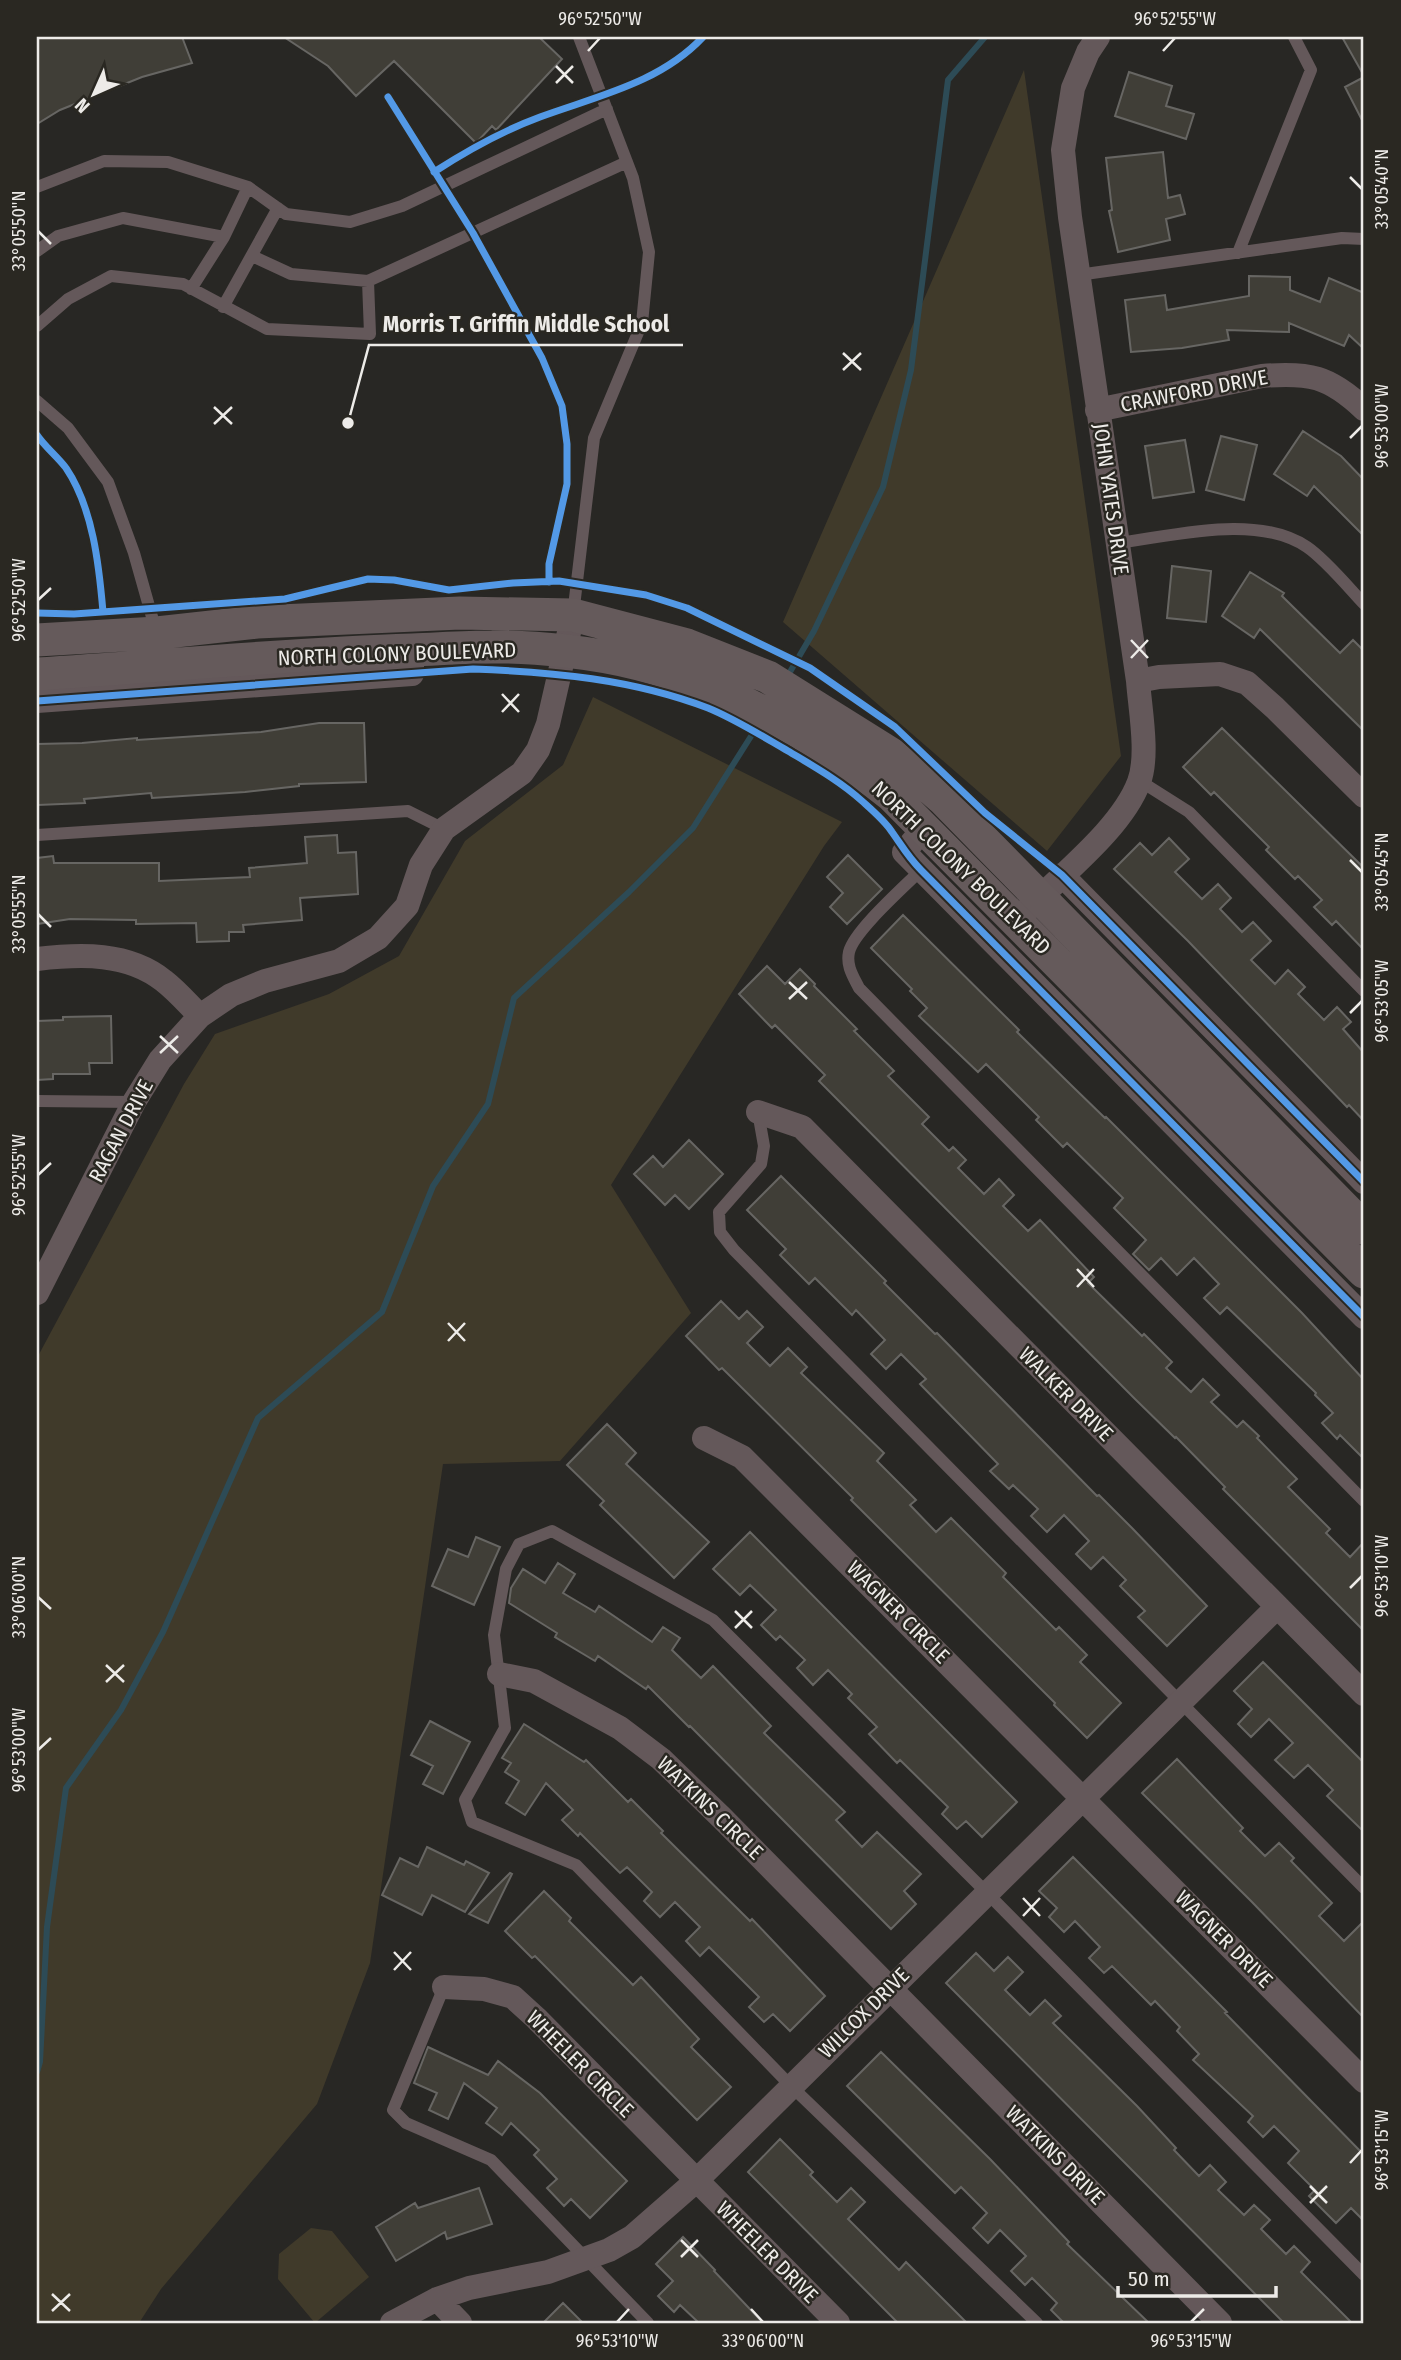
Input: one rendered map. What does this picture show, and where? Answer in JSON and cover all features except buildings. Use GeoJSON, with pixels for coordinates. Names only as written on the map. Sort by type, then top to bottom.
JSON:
{"type":"FeatureCollection","features":[{"type":"Feature","properties":{"kind":"main road","name":"NORTH COLONY BOULEVARD"},"geometry":{"type":"LineString","coordinates":[[37,674],[158,650],[257,622],[460,613],[573,615],[687,645],[768,677],[891,754],[1051,886],[1364,1228]]}},
{"type":"Feature","properties":{"kind":"main road","name":"NORTH COLONY BOULEVARD"},"geometry":{"type":"LineString","coordinates":[[37,640],[158,650],[219,661],[494,646],[566,652],[638,663],[712,687],[854,766],[891,795],[1364,1272]]}},
{"type":"Feature","properties":{"kind":"street","name":"JOHN YATES DRIVE"},"geometry":{"type":"LineString","coordinates":[[1017,920],[1104,834],[1124,809],[1140,781],[1144,745],[1138,681],[1097,410],[1063,150],[1073,88],[1088,52],[1098,37]]}},
{"type":"Feature","properties":{"kind":"street","name":"CRAWFORD DRIVE"},"geometry":{"type":"LineString","coordinates":[[1097,410],[1262,376],[1289,374],[1311,376],[1333,384],[1364,409]]}},
{"type":"Feature","properties":{"kind":"street","name":"RAGAN DRIVE"},"geometry":{"type":"LineString","coordinates":[[37,1293],[134,1102],[160,1060],[200,1016],[231,995],[265,981],[339,961],[378,938],[407,906],[421,865],[444,829],[522,773],[538,750],[548,724],[573,615]]}},
{"type":"Feature","properties":{"kind":"street"},"geometry":{"type":"LineString","coordinates":[[37,701],[412,674],[412,650]]}},
{"type":"Feature","properties":{"kind":"street"},"geometry":{"type":"LineString","coordinates":[[1138,681],[1159,677],[1220,674],[1247,683],[1364,796]]}},
{"type":"Feature","properties":{"kind":"street"},"geometry":{"type":"LineString","coordinates":[[925,827],[904,852],[1364,1317]]}},
{"type":"Feature","properties":{"kind":"street"},"geometry":{"type":"LineString","coordinates":[[1051,886],[1364,1182]]}},
{"type":"Feature","properties":{"kind":"street"},"geometry":{"type":"LineString","coordinates":[[37,959],[95,955],[139,965],[165,981],[200,1016]]}},
{"type":"Feature","properties":{"kind":"street","name":"WALKER DRIVE"},"geometry":{"type":"LineString","coordinates":[[758,1112],[802,1127],[1364,1693]]}},
{"type":"Feature","properties":{"kind":"street"},"geometry":{"type":"LineString","coordinates":[[37,1246],[62,1245]]}},
{"type":"Feature","properties":{"kind":"street","name":"WAGNER CIRCLE"},"geometry":{"type":"LineString","coordinates":[[704,1438],[742,1457],[1084,1798]]}},
{"type":"Feature","properties":{"kind":"street","name":"WILCOX DRIVE"},"geometry":{"type":"LineString","coordinates":[[392,2323],[437,2299],[470,2288],[548,2272],[609,2250],[632,2237],[695,2181],[1278,1607]]}},
{"type":"Feature","properties":{"kind":"street","name":"WATKINS CIRCLE"},"geometry":{"type":"LineString","coordinates":[[499,1674],[534,1681],[620,1728],[661,1759],[889,1988]]}},
{"type":"Feature","properties":{"kind":"street","name":"WAGNER DRIVE"},"geometry":{"type":"LineString","coordinates":[[1084,1798],[1364,2081]]}},
{"type":"Feature","properties":{"kind":"street","name":"WHEELER CIRCLE"},"geometry":{"type":"LineString","coordinates":[[444,1987],[484,1989],[513,1997],[695,2181]]}},
{"type":"Feature","properties":{"kind":"street","name":"WATKINS DRIVE"},"geometry":{"type":"LineString","coordinates":[[889,1988],[1220,2323]]}},
{"type":"Feature","properties":{"kind":"street","name":"WHEELER DRIVE"},"geometry":{"type":"LineString","coordinates":[[695,2181],[838,2323]]}},
{"type":"Feature","properties":{"kind":"street"},"geometry":{"type":"LineString","coordinates":[[437,2299],[460,2323]]}},
{"type":"Feature","properties":{"kind":"lane"},"geometry":{"type":"LineString","coordinates":[[573,615],[594,438],[642,323],[649,251],[633,178],[579,37]]}},
{"type":"Feature","properties":{"kind":"lane"},"geometry":{"type":"LineString","coordinates":[[1238,253],[1311,70],[1294,37]]}},
{"type":"Feature","properties":{"kind":"lane"},"geometry":{"type":"LineString","coordinates":[[37,187],[104,161],[168,162],[248,187],[286,214],[350,222],[402,206],[607,109]]}},
{"type":"Feature","properties":{"kind":"lane"},"geometry":{"type":"LineString","coordinates":[[252,256],[291,274],[368,281],[627,162]]}},
{"type":"Feature","properties":{"kind":"lane"},"geometry":{"type":"LineString","coordinates":[[191,289],[223,237],[248,187]]}},
{"type":"Feature","properties":{"kind":"lane"},"geometry":{"type":"LineString","coordinates":[[223,307],[278,208]]}},
{"type":"Feature","properties":{"kind":"lane"},"geometry":{"type":"LineString","coordinates":[[37,251],[58,236],[123,218],[223,237]]}},
{"type":"Feature","properties":{"kind":"lane"},"geometry":{"type":"LineString","coordinates":[[1078,275],[1342,238],[1364,239]]}},
{"type":"Feature","properties":{"kind":"lane"},"geometry":{"type":"LineString","coordinates":[[37,326],[68,299],[111,276],[183,284],[267,329],[370,334],[368,281]]}},
{"type":"Feature","properties":{"kind":"lane"},"geometry":{"type":"LineString","coordinates":[[37,401],[68,428],[108,482],[134,553],[158,650]]}},
{"type":"Feature","properties":{"kind":"lane"},"geometry":{"type":"LineString","coordinates":[[1117,543],[1230,528],[1282,535],[1307,548],[1364,604]]}},
{"type":"Feature","properties":{"kind":"lane"},"geometry":{"type":"LineString","coordinates":[[1140,781],[1189,812],[1364,991]]}},
{"type":"Feature","properties":{"kind":"lane"},"geometry":{"type":"LineString","coordinates":[[37,835],[408,811],[444,829]]}},
{"type":"Feature","properties":{"kind":"lane"},"geometry":{"type":"LineString","coordinates":[[921,870],[857,935],[849,952],[849,970],[859,988],[1364,1501]]}},
{"type":"Feature","properties":{"kind":"lane"},"geometry":{"type":"LineString","coordinates":[[37,1101],[134,1102]]}},
{"type":"Feature","properties":{"kind":"lane"},"geometry":{"type":"LineString","coordinates":[[758,1112],[764,1146],[761,1164],[719,1212],[720,1232],[734,1250],[1364,1888]]}},
{"type":"Feature","properties":{"kind":"lane"},"geometry":{"type":"LineString","coordinates":[[1037,2323],[791,2086],[576,1866],[472,1822],[465,1800],[505,1728],[494,1635],[506,1569],[519,1544],[552,1531],[712,1620],[987,1893],[1364,2276]]}},
{"type":"Feature","properties":{"kind":"lane"},"geometry":{"type":"LineString","coordinates":[[444,1987],[393,2110],[406,2123],[491,2160],[648,2323]]}},
{"type":"Feature","properties":{"kind":"shaded area"},"geometry":{"type":"Polygon","coordinates":[[[1024,70],[1121,756],[1047,851],[783,622],[1024,70]]]}},
{"type":"Feature","properties":{"kind":"shaded area"},"geometry":{"type":"Polygon","coordinates":[[[593,697],[842,822],[824,846],[611,1185],[691,1313],[560,1461],[443,1464],[370,1963],[317,2104],[161,2289],[139,2323],[37,2323],[37,1358],[184,1084],[215,1034],[329,994],[399,956],[465,841],[563,765],[593,697]]]}},
{"type":"Feature","properties":{"kind":"shaded area"},"geometry":{"type":"Polygon","coordinates":[[[311,2228],[332,2231],[369,2277],[315,2323],[278,2279],[279,2254],[311,2228]]]}},
{"type":"Feature","properties":{"kind":"waterway"},"geometry":{"type":"LineString","coordinates":[[787,677],[814,631],[883,487],[911,370],[948,80],[985,37]]}},
{"type":"Feature","properties":{"kind":"waterway"},"geometry":{"type":"LineString","coordinates":[[37,2072],[40,2062],[47,1927],[66,1788],[121,1710],[163,1632],[258,1418],[382,1312],[433,1186],[488,1104],[514,998],[629,892],[693,828],[760,722]]}},
{"type":"Feature","properties":{"kind":"cycle path"},"geometry":{"type":"LineString","coordinates":[[434,172],[512,128],[648,77],[686,53],[703,37]]}},
{"type":"Feature","properties":{"kind":"cycle path"},"geometry":{"type":"LineString","coordinates":[[388,97],[473,233],[542,358],[562,406],[567,444],[567,484],[549,564],[549,582]]}},
{"type":"Feature","properties":{"kind":"cycle path"},"geometry":{"type":"LineString","coordinates":[[37,435],[66,468],[83,501],[97,556],[103,612]]}},
{"type":"Feature","properties":{"kind":"cycle path"},"geometry":{"type":"LineString","coordinates":[[37,613],[74,614],[285,599],[368,579],[394,580],[449,590],[559,581],[646,595],[687,608],[810,668],[895,727],[985,813],[1062,875],[1364,1182]]}},
{"type":"Feature","properties":{"kind":"cycle path"},"geometry":{"type":"LineString","coordinates":[[37,701],[473,669],[533,672],[621,684],[679,698],[718,712],[826,774],[874,812],[921,870],[1364,1317]]}},
{"type":"Feature","properties":{"kind":"place","name":"Morris T. Griffin Middle School"},"geometry":{"type":"Point","coordinates":[348,423]}}]}
